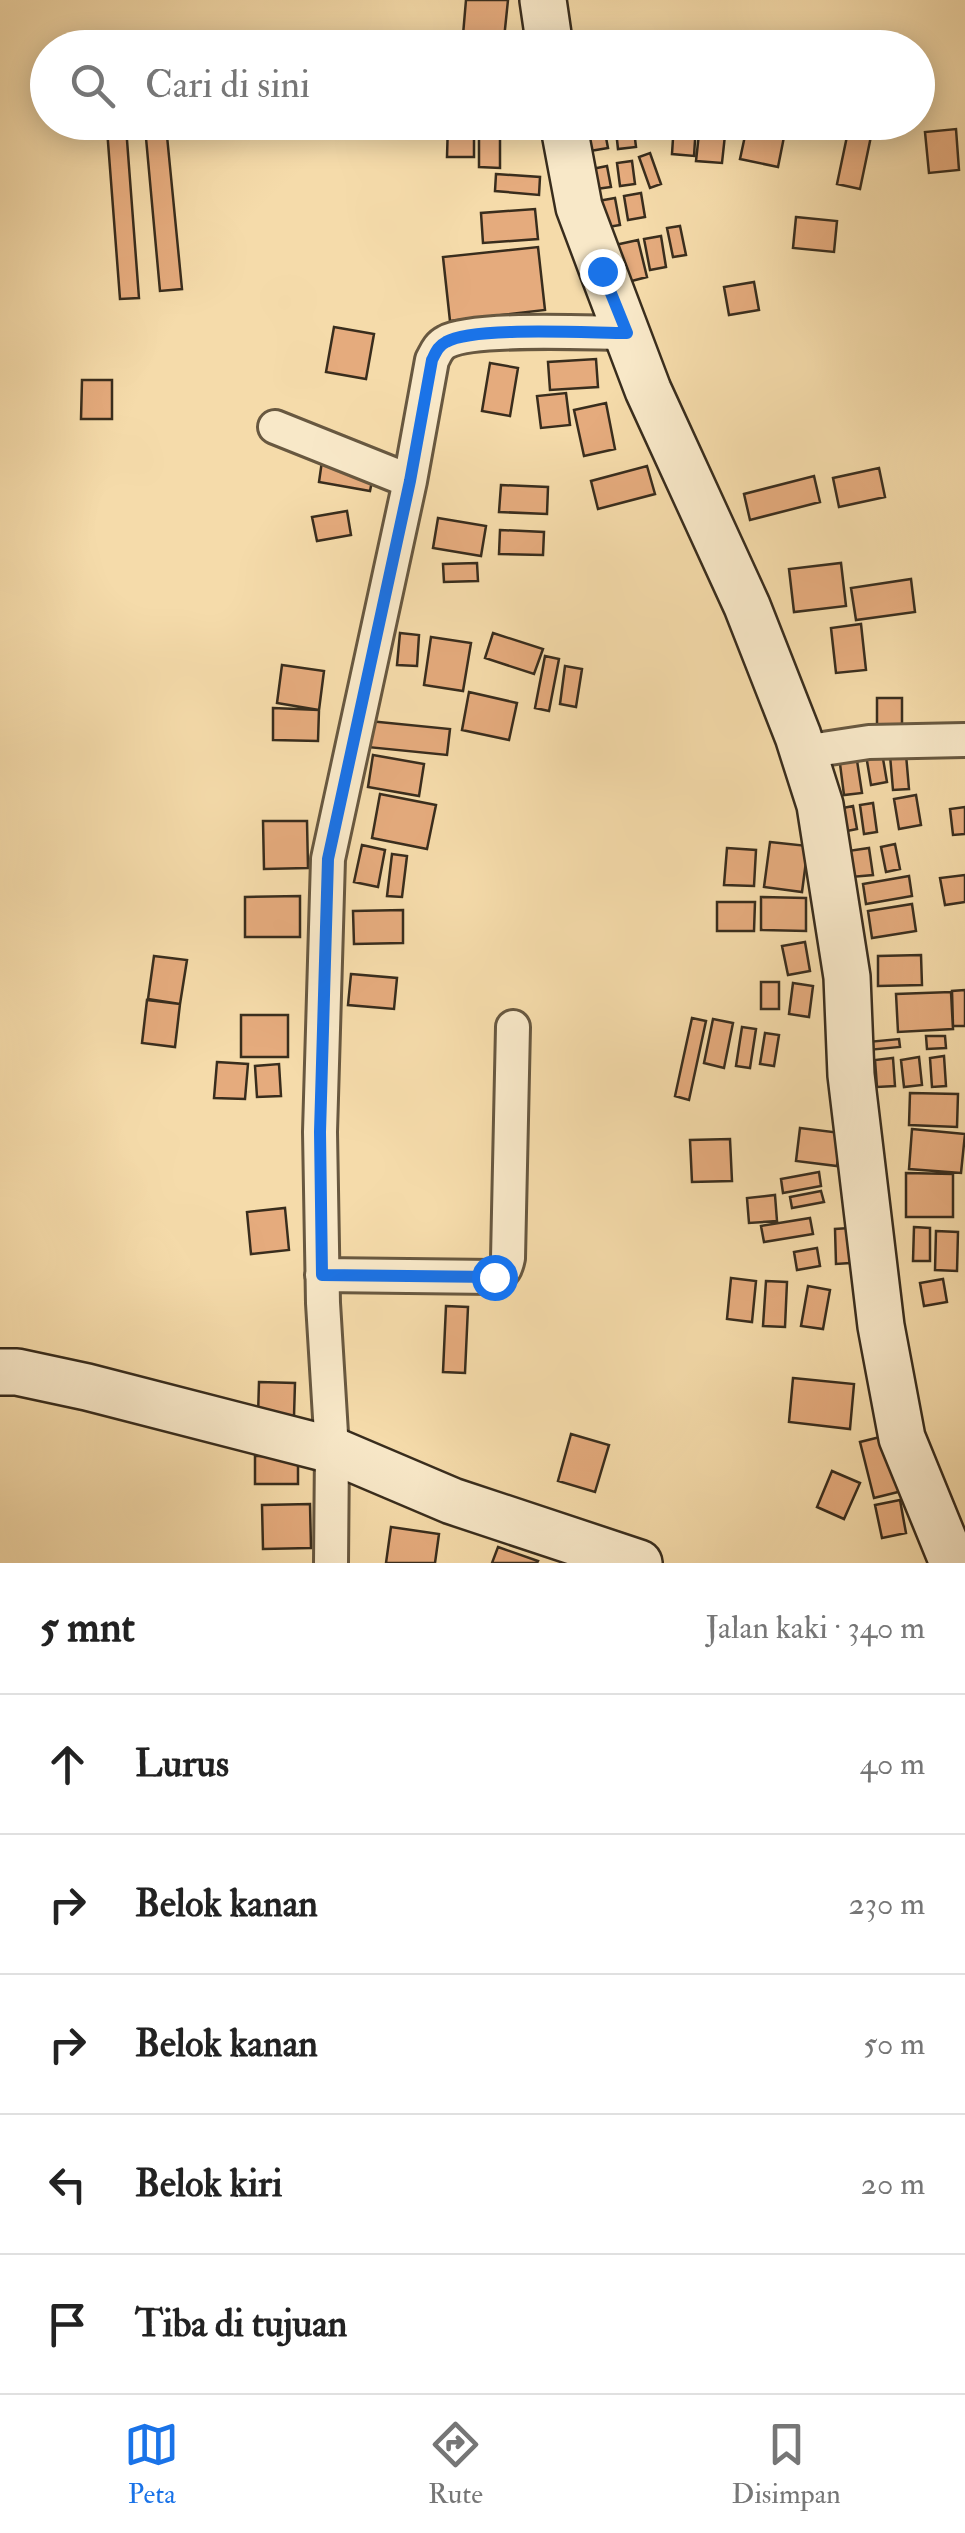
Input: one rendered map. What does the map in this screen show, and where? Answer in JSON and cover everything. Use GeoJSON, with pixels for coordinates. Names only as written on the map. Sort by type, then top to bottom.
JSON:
{"type":"FeatureCollection","features":[{"type":"Feature","properties":{"kind":"street"},"geometry":{"type":"LineString","coordinates":[[543,0],[547,30]]}},
{"type":"Feature","properties":{"kind":"street"},"geometry":{"type":"LineString","coordinates":[[566,140],[579,207],[648,390],[748,606],[820,804],[847,976],[850,1075],[881,1326],[902,1438],[953,1563]]}},
{"type":"Feature","properties":{"kind":"street"},"geometry":{"type":"LineString","coordinates":[[331,1563],[332,1450],[322,1275],[320,1132],[328,859],[410,481],[432,360],[440,346],[451,339],[484,334],[627,333]]}},
{"type":"Feature","properties":{"kind":"street"},"geometry":{"type":"LineString","coordinates":[[276,427],[410,481]]}},
{"type":"Feature","properties":{"kind":"street"},"geometry":{"type":"LineString","coordinates":[[803,752],[868,742],[965,740]]}},
{"type":"Feature","properties":{"kind":"street"},"geometry":{"type":"LineString","coordinates":[[322,1275],[502,1274],[508,1258],[513,1027]]}},
{"type":"Feature","properties":{"kind":"street"},"geometry":{"type":"LineString","coordinates":[[0,1372],[87,1387],[332,1450],[452,1502],[639,1563]]}},
{"type":"Feature","properties":{"kind":"building"},"geometry":{"type":"Polygon","coordinates":[[[466,0],[508,0],[505,30],[463,30],[466,0]]]}},
{"type":"Feature","properties":{"kind":"building"},"geometry":{"type":"Polygon","coordinates":[[[956,129],[959,170],[929,173],[926,140],[935,140],[935,131],[956,129]]]}},
{"type":"Feature","properties":{"kind":"building"},"geometry":{"type":"Polygon","coordinates":[[[108,140],[127,140],[139,298],[120,299],[108,140]]]}},
{"type":"Feature","properties":{"kind":"building"},"geometry":{"type":"Polygon","coordinates":[[[146,140],[167,140],[182,289],[160,291],[146,140]]]}},
{"type":"Feature","properties":{"kind":"building"},"geometry":{"type":"Polygon","coordinates":[[[448,140],[474,140],[474,157],[447,157],[448,140]]]}},
{"type":"Feature","properties":{"kind":"building"},"geometry":{"type":"Polygon","coordinates":[[[479,140],[500,140],[500,168],[479,167],[479,140]]]}},
{"type":"Feature","properties":{"kind":"building"},"geometry":{"type":"Polygon","coordinates":[[[588,140],[606,140],[608,148],[590,151],[588,140]]]}},
{"type":"Feature","properties":{"kind":"building"},"geometry":{"type":"Polygon","coordinates":[[[617,140],[635,140],[636,147],[618,149],[617,140]]]}},
{"type":"Feature","properties":{"kind":"building"},"geometry":{"type":"Polygon","coordinates":[[[673,140],[695,140],[694,156],[672,154],[673,140]]]}},
{"type":"Feature","properties":{"kind":"building"},"geometry":{"type":"Polygon","coordinates":[[[698,140],[724,140],[722,163],[696,161],[698,140]]]}},
{"type":"Feature","properties":{"kind":"building"},"geometry":{"type":"Polygon","coordinates":[[[744,140],[783,140],[778,167],[740,159],[744,140]]]}},
{"type":"Feature","properties":{"kind":"building"},"geometry":{"type":"Polygon","coordinates":[[[846,140],[870,140],[860,189],[837,184],[846,140]]]}},
{"type":"Feature","properties":{"kind":"building"},"geometry":{"type":"Polygon","coordinates":[[[650,153],[661,184],[650,188],[639,157],[650,153]]]}},
{"type":"Feature","properties":{"kind":"building"},"geometry":{"type":"Polygon","coordinates":[[[632,161],[635,184],[620,186],[617,163],[632,161]]]}},
{"type":"Feature","properties":{"kind":"building"},"geometry":{"type":"Polygon","coordinates":[[[607,166],[611,187],[596,189],[592,169],[607,166]]]}},
{"type":"Feature","properties":{"kind":"building"},"geometry":{"type":"Polygon","coordinates":[[[496,174],[540,177],[539,195],[495,191],[496,174]]]}},
{"type":"Feature","properties":{"kind":"building"},"geometry":{"type":"Polygon","coordinates":[[[641,193],[645,217],[628,220],[624,196],[641,193]]]}},
{"type":"Feature","properties":{"kind":"building"},"geometry":{"type":"Polygon","coordinates":[[[615,198],[620,225],[602,228],[598,201],[615,198]]]}},
{"type":"Feature","properties":{"kind":"building"},"geometry":{"type":"Polygon","coordinates":[[[535,209],[538,239],[483,243],[481,213],[535,209]]]}},
{"type":"Feature","properties":{"kind":"building"},"geometry":{"type":"Polygon","coordinates":[[[796,217],[837,221],[834,252],[793,248],[796,217]]]}},
{"type":"Feature","properties":{"kind":"building"},"geometry":{"type":"Polygon","coordinates":[[[680,226],[686,255],[673,257],[667,228],[680,226]]]}},
{"type":"Feature","properties":{"kind":"building"},"geometry":{"type":"Polygon","coordinates":[[[661,236],[666,267],[650,270],[644,239],[661,236]]]}},
{"type":"Feature","properties":{"kind":"building"},"geometry":{"type":"Polygon","coordinates":[[[638,240],[647,277],[624,283],[615,245],[638,240]]]}},
{"type":"Feature","properties":{"kind":"building"},"geometry":{"type":"Polygon","coordinates":[[[538,247],[545,310],[450,321],[443,257],[538,247]]]}},
{"type":"Feature","properties":{"kind":"building"},"geometry":{"type":"Polygon","coordinates":[[[754,282],[759,310],[729,315],[724,287],[754,282]]]}},
{"type":"Feature","properties":{"kind":"building"},"geometry":{"type":"Polygon","coordinates":[[[334,327],[374,334],[366,379],[326,372],[334,327]]]}},
{"type":"Feature","properties":{"kind":"building"},"geometry":{"type":"Polygon","coordinates":[[[596,359],[598,387],[550,390],[548,362],[596,359]]]}},
{"type":"Feature","properties":{"kind":"building"},"geometry":{"type":"Polygon","coordinates":[[[490,363],[518,368],[510,416],[482,411],[490,363]]]}},
{"type":"Feature","properties":{"kind":"building"},"geometry":{"type":"Polygon","coordinates":[[[82,380],[112,380],[112,419],[81,419],[82,380]]]}},
{"type":"Feature","properties":{"kind":"building"},"geometry":{"type":"Polygon","coordinates":[[[566,393],[570,425],[541,428],[537,396],[566,393]]]}},
{"type":"Feature","properties":{"kind":"building"},"geometry":{"type":"Polygon","coordinates":[[[606,403],[615,449],[584,456],[574,410],[606,403]]]}},
{"type":"Feature","properties":{"kind":"building"},"geometry":{"type":"Polygon","coordinates":[[[322,461],[374,471],[370,491],[319,482],[322,461]]]}},
{"type":"Feature","properties":{"kind":"building"},"geometry":{"type":"Polygon","coordinates":[[[647,466],[655,494],[598,509],[591,481],[647,466]]]}},
{"type":"Feature","properties":{"kind":"building"},"geometry":{"type":"Polygon","coordinates":[[[879,468],[885,497],[839,507],[833,478],[879,468]]]}},
{"type":"Feature","properties":{"kind":"building"},"geometry":{"type":"Polygon","coordinates":[[[814,476],[820,502],[750,520],[744,494],[814,476]]]}},
{"type":"Feature","properties":{"kind":"building"},"geometry":{"type":"Polygon","coordinates":[[[501,485],[548,487],[547,514],[499,512],[501,485]]]}},
{"type":"Feature","properties":{"kind":"building"},"geometry":{"type":"Polygon","coordinates":[[[347,511],[351,535],[317,541],[312,517],[347,511]]]}},
{"type":"Feature","properties":{"kind":"building"},"geometry":{"type":"Polygon","coordinates":[[[438,518],[486,526],[481,556],[433,548],[438,518]]]}},
{"type":"Feature","properties":{"kind":"building"},"geometry":{"type":"Polygon","coordinates":[[[500,530],[544,532],[543,555],[499,554],[500,530]]]}},
{"type":"Feature","properties":{"kind":"building"},"geometry":{"type":"Polygon","coordinates":[[[477,563],[478,581],[444,582],[443,564],[477,563]]]}},
{"type":"Feature","properties":{"kind":"building"},"geometry":{"type":"Polygon","coordinates":[[[841,563],[846,606],[794,612],[789,569],[841,563]]]}},
{"type":"Feature","properties":{"kind":"building"},"geometry":{"type":"Polygon","coordinates":[[[911,579],[915,612],[856,620],[851,588],[911,579]]]}},
{"type":"Feature","properties":{"kind":"building"},"geometry":{"type":"Polygon","coordinates":[[[861,624],[866,670],[836,673],[831,628],[861,624]]]}},
{"type":"Feature","properties":{"kind":"building"},"geometry":{"type":"Polygon","coordinates":[[[400,633],[419,635],[417,666],[397,665],[400,633]]]}},
{"type":"Feature","properties":{"kind":"building"},"geometry":{"type":"Polygon","coordinates":[[[493,633],[543,649],[534,674],[485,658],[493,633]]]}},
{"type":"Feature","properties":{"kind":"building"},"geometry":{"type":"Polygon","coordinates":[[[431,637],[471,643],[463,691],[424,685],[431,637]]]}},
{"type":"Feature","properties":{"kind":"building"},"geometry":{"type":"Polygon","coordinates":[[[545,656],[559,659],[549,711],[535,708],[545,656]]]}},
{"type":"Feature","properties":{"kind":"building"},"geometry":{"type":"Polygon","coordinates":[[[282,665],[324,671],[319,710],[277,703],[282,665]]]}},
{"type":"Feature","properties":{"kind":"building"},"geometry":{"type":"Polygon","coordinates":[[[565,666],[582,669],[576,707],[560,704],[565,666]]]}},
{"type":"Feature","properties":{"kind":"building"},"geometry":{"type":"Polygon","coordinates":[[[469,692],[517,703],[509,740],[462,730],[469,692]]]}},
{"type":"Feature","properties":{"kind":"building"},"geometry":{"type":"Polygon","coordinates":[[[877,698],[902,698],[902,732],[877,731],[877,698]]]}},
{"type":"Feature","properties":{"kind":"building"},"geometry":{"type":"Polygon","coordinates":[[[273,708],[319,710],[318,741],[273,740],[273,708]]]}},
{"type":"Feature","properties":{"kind":"building"},"geometry":{"type":"Polygon","coordinates":[[[369,721],[450,729],[447,755],[367,747],[369,721]]]}},
{"type":"Feature","properties":{"kind":"building"},"geometry":{"type":"Polygon","coordinates":[[[905,743],[909,789],[893,790],[889,744],[905,743]]]}},
{"type":"Feature","properties":{"kind":"building"},"geometry":{"type":"Polygon","coordinates":[[[881,747],[887,782],[871,785],[865,749],[881,747]]]}},
{"type":"Feature","properties":{"kind":"building"},"geometry":{"type":"Polygon","coordinates":[[[856,754],[862,793],[844,795],[839,756],[856,754]]]}},
{"type":"Feature","properties":{"kind":"building"},"geometry":{"type":"Polygon","coordinates":[[[373,755],[424,764],[419,796],[368,787],[373,755]]]}},
{"type":"Feature","properties":{"kind":"building"},"geometry":{"type":"Polygon","coordinates":[[[380,794],[436,805],[427,849],[372,838],[380,794]]]}},
{"type":"Feature","properties":{"kind":"building"},"geometry":{"type":"Polygon","coordinates":[[[916,795],[921,825],[899,829],[894,799],[916,795]]]}},
{"type":"Feature","properties":{"kind":"building"},"geometry":{"type":"Polygon","coordinates":[[[873,803],[877,832],[864,834],[860,805],[873,803]]]}},
{"type":"Feature","properties":{"kind":"building"},"geometry":{"type":"Polygon","coordinates":[[[853,806],[857,829],[842,832],[838,809],[853,806]]]}},
{"type":"Feature","properties":{"kind":"building"},"geometry":{"type":"Polygon","coordinates":[[[965,807],[965,834],[953,835],[950,809],[965,807]]]}},
{"type":"Feature","properties":{"kind":"building"},"geometry":{"type":"Polygon","coordinates":[[[263,821],[307,821],[308,868],[264,869],[263,821]]]}},
{"type":"Feature","properties":{"kind":"building"},"geometry":{"type":"Polygon","coordinates":[[[770,842],[808,846],[802,892],[764,887],[770,842]]]}},
{"type":"Feature","properties":{"kind":"building"},"geometry":{"type":"Polygon","coordinates":[[[895,844],[900,869],[886,872],[881,847],[895,844]]]}},
{"type":"Feature","properties":{"kind":"building"},"geometry":{"type":"Polygon","coordinates":[[[362,845],[385,850],[378,887],[354,882],[362,845]]]}},
{"type":"Feature","properties":{"kind":"building"},"geometry":{"type":"Polygon","coordinates":[[[727,848],[756,850],[754,886],[724,885],[727,848]]]}},
{"type":"Feature","properties":{"kind":"building"},"geometry":{"type":"Polygon","coordinates":[[[869,848],[873,875],[851,877],[848,851],[869,848]]]}},
{"type":"Feature","properties":{"kind":"building"},"geometry":{"type":"Polygon","coordinates":[[[392,854],[407,856],[402,897],[387,896],[392,854]]]}},
{"type":"Feature","properties":{"kind":"building"},"geometry":{"type":"Polygon","coordinates":[[[965,875],[965,902],[945,905],[940,878],[965,875]]]}},
{"type":"Feature","properties":{"kind":"building"},"geometry":{"type":"Polygon","coordinates":[[[909,876],[912,896],[866,904],[863,884],[909,876]]]}},
{"type":"Feature","properties":{"kind":"building"},"geometry":{"type":"Polygon","coordinates":[[[300,896],[300,937],[245,937],[245,897],[300,896]]]}},
{"type":"Feature","properties":{"kind":"building"},"geometry":{"type":"Polygon","coordinates":[[[761,897],[806,898],[806,931],[761,930],[761,897]]]}},
{"type":"Feature","properties":{"kind":"building"},"geometry":{"type":"Polygon","coordinates":[[[717,902],[755,902],[754,931],[717,931],[717,902]]]}},
{"type":"Feature","properties":{"kind":"building"},"geometry":{"type":"Polygon","coordinates":[[[912,904],[916,931],[872,938],[868,911],[912,904]]]}},
{"type":"Feature","properties":{"kind":"building"},"geometry":{"type":"Polygon","coordinates":[[[403,910],[403,943],[354,944],[353,911],[403,910]]]}},
{"type":"Feature","properties":{"kind":"building"},"geometry":{"type":"Polygon","coordinates":[[[805,942],[810,971],[788,975],[782,946],[805,942]]]}},
{"type":"Feature","properties":{"kind":"building"},"geometry":{"type":"Polygon","coordinates":[[[921,955],[922,985],[878,986],[878,956],[921,955]]]}},
{"type":"Feature","properties":{"kind":"building"},"geometry":{"type":"Polygon","coordinates":[[[154,956],[187,960],[180,1004],[148,999],[154,956]]]}},
{"type":"Feature","properties":{"kind":"building"},"geometry":{"type":"Polygon","coordinates":[[[351,974],[397,978],[394,1009],[348,1005],[351,974]]]}},
{"type":"Feature","properties":{"kind":"building"},"geometry":{"type":"Polygon","coordinates":[[[761,982],[779,982],[779,1009],[761,1009],[761,982]]]}},
{"type":"Feature","properties":{"kind":"building"},"geometry":{"type":"Polygon","coordinates":[[[793,983],[813,986],[809,1017],[789,1014],[793,983]]]}},
{"type":"Feature","properties":{"kind":"building"},"geometry":{"type":"Polygon","coordinates":[[[965,990],[965,1026],[953,1026],[952,991],[965,990]]]}},
{"type":"Feature","properties":{"kind":"building"},"geometry":{"type":"Polygon","coordinates":[[[951,992],[953,1029],[898,1032],[896,994],[951,992]]]}},
{"type":"Feature","properties":{"kind":"building"},"geometry":{"type":"Polygon","coordinates":[[[147,1000],[180,1004],[175,1047],[142,1043],[147,1000]]]}},
{"type":"Feature","properties":{"kind":"building"},"geometry":{"type":"Polygon","coordinates":[[[241,1015],[288,1015],[288,1057],[241,1057],[241,1015]]]}},
{"type":"Feature","properties":{"kind":"building"},"geometry":{"type":"Polygon","coordinates":[[[692,1018],[706,1021],[689,1100],[675,1096],[692,1018]]]}},
{"type":"Feature","properties":{"kind":"building"},"geometry":{"type":"Polygon","coordinates":[[[713,1019],[733,1023],[724,1068],[704,1063],[713,1019]]]}},
{"type":"Feature","properties":{"kind":"building"},"geometry":{"type":"Polygon","coordinates":[[[742,1027],[756,1029],[750,1068],[736,1066],[742,1027]]]}},
{"type":"Feature","properties":{"kind":"building"},"geometry":{"type":"Polygon","coordinates":[[[765,1033],[779,1035],[774,1066],[760,1064],[765,1033]]]}},
{"type":"Feature","properties":{"kind":"building"},"geometry":{"type":"Polygon","coordinates":[[[926,1036],[945,1036],[946,1048],[927,1049],[926,1036]]]}},
{"type":"Feature","properties":{"kind":"building"},"geometry":{"type":"Polygon","coordinates":[[[899,1039],[900,1047],[868,1050],[867,1042],[899,1039]]]}},
{"type":"Feature","properties":{"kind":"building"},"geometry":{"type":"Polygon","coordinates":[[[944,1056],[946,1086],[932,1087],[930,1058],[944,1056]]]}},
{"type":"Feature","properties":{"kind":"building"},"geometry":{"type":"Polygon","coordinates":[[[919,1057],[922,1085],[904,1087],[901,1060],[919,1057]]]}},
{"type":"Feature","properties":{"kind":"building"},"geometry":{"type":"Polygon","coordinates":[[[893,1058],[895,1086],[877,1087],[875,1060],[893,1058]]]}},
{"type":"Feature","properties":{"kind":"building"},"geometry":{"type":"Polygon","coordinates":[[[217,1062],[248,1064],[245,1099],[214,1098],[217,1062]]]}},
{"type":"Feature","properties":{"kind":"building"},"geometry":{"type":"Polygon","coordinates":[[[279,1064],[281,1096],[257,1097],[255,1066],[279,1064]]]}},
{"type":"Feature","properties":{"kind":"building"},"geometry":{"type":"Polygon","coordinates":[[[910,1093],[958,1094],[957,1127],[909,1125],[910,1093]]]}},
{"type":"Feature","properties":{"kind":"building"},"geometry":{"type":"Polygon","coordinates":[[[800,1128],[841,1133],[837,1166],[796,1161],[800,1128]]]}},
{"type":"Feature","properties":{"kind":"building"},"geometry":{"type":"Polygon","coordinates":[[[912,1129],[965,1134],[961,1173],[909,1169],[912,1129]]]}},
{"type":"Feature","properties":{"kind":"building"},"geometry":{"type":"Polygon","coordinates":[[[730,1139],[732,1181],[692,1182],[690,1140],[730,1139]]]}},
{"type":"Feature","properties":{"kind":"building"},"geometry":{"type":"Polygon","coordinates":[[[819,1172],[821,1186],[783,1193],[781,1179],[819,1172]]]}},
{"type":"Feature","properties":{"kind":"building"},"geometry":{"type":"Polygon","coordinates":[[[906,1173],[953,1174],[953,1217],[906,1217],[906,1173]]]}},
{"type":"Feature","properties":{"kind":"building"},"geometry":{"type":"Polygon","coordinates":[[[821,1191],[824,1202],[792,1208],[790,1197],[821,1191]]]}},
{"type":"Feature","properties":{"kind":"building"},"geometry":{"type":"Polygon","coordinates":[[[775,1195],[777,1221],[749,1223],[747,1198],[775,1195]]]}},
{"type":"Feature","properties":{"kind":"building"},"geometry":{"type":"Polygon","coordinates":[[[285,1208],[289,1250],[251,1254],[247,1212],[285,1208]]]}},
{"type":"Feature","properties":{"kind":"building"},"geometry":{"type":"Polygon","coordinates":[[[810,1218],[813,1234],[764,1242],[761,1226],[810,1218]]]}},
{"type":"Feature","properties":{"kind":"building"},"geometry":{"type":"Polygon","coordinates":[[[914,1227],[930,1228],[930,1261],[913,1261],[914,1227]]]}},
{"type":"Feature","properties":{"kind":"building"},"geometry":{"type":"Polygon","coordinates":[[[849,1228],[850,1263],[836,1264],[835,1229],[849,1228]]]}},
{"type":"Feature","properties":{"kind":"building"},"geometry":{"type":"Polygon","coordinates":[[[936,1231],[958,1232],[957,1271],[935,1270],[936,1231]]]}},
{"type":"Feature","properties":{"kind":"building"},"geometry":{"type":"Polygon","coordinates":[[[817,1248],[820,1266],[797,1270],[794,1252],[817,1248]]]}},
{"type":"Feature","properties":{"kind":"building"},"geometry":{"type":"Polygon","coordinates":[[[731,1278],[756,1281],[752,1322],[727,1319],[731,1278]]]}},
{"type":"Feature","properties":{"kind":"building"},"geometry":{"type":"Polygon","coordinates":[[[943,1279],[947,1302],[924,1306],[920,1283],[943,1279]]]}},
{"type":"Feature","properties":{"kind":"building"},"geometry":{"type":"Polygon","coordinates":[[[766,1281],[787,1282],[785,1327],[763,1326],[766,1281]]]}},
{"type":"Feature","properties":{"kind":"building"},"geometry":{"type":"Polygon","coordinates":[[[808,1286],[830,1290],[823,1329],[801,1326],[808,1286]]]}},
{"type":"Feature","properties":{"kind":"building"},"geometry":{"type":"Polygon","coordinates":[[[446,1306],[468,1307],[465,1373],[443,1372],[446,1306]]]}},
{"type":"Feature","properties":{"kind":"building"},"geometry":{"type":"Polygon","coordinates":[[[793,1378],[854,1384],[850,1429],[789,1422],[793,1378]]]}},
{"type":"Feature","properties":{"kind":"building"},"geometry":{"type":"Polygon","coordinates":[[[259,1382],[295,1383],[294,1416],[258,1416],[259,1382]]]}},
{"type":"Feature","properties":{"kind":"building"},"geometry":{"type":"Polygon","coordinates":[[[896,1433],[910,1489],[874,1498],[860,1442],[896,1433]]]}},
{"type":"Feature","properties":{"kind":"building"},"geometry":{"type":"Polygon","coordinates":[[[571,1434],[609,1445],[595,1492],[558,1481],[571,1434]]]}},
{"type":"Feature","properties":{"kind":"building"},"geometry":{"type":"Polygon","coordinates":[[[255,1456],[298,1456],[298,1484],[255,1484],[255,1456]]]}},
{"type":"Feature","properties":{"kind":"building"},"geometry":{"type":"Polygon","coordinates":[[[832,1471],[860,1483],[844,1519],[817,1507],[832,1471]]]}},
{"type":"Feature","properties":{"kind":"building"},"geometry":{"type":"Polygon","coordinates":[[[900,1500],[906,1533],[882,1538],[875,1505],[900,1500]]]}},
{"type":"Feature","properties":{"kind":"building"},"geometry":{"type":"Polygon","coordinates":[[[310,1504],[311,1548],[263,1549],[262,1505],[310,1504]]]}},
{"type":"Feature","properties":{"kind":"building"},"geometry":{"type":"Polygon","coordinates":[[[391,1527],[439,1534],[435,1563],[386,1563],[391,1527]]]}},
{"type":"Feature","properties":{"kind":"building"},"geometry":{"type":"Polygon","coordinates":[[[498,1547],[538,1561],[492,1563],[498,1547]]]}},
{"type":"Feature","properties":{"kind":"route"},"geometry":{"type":"LineString","coordinates":[[494,1277],[322,1275],[320,1132],[328,859],[410,481],[432,360],[440,346],[451,339],[484,334],[627,333],[602,271]]}}]}
